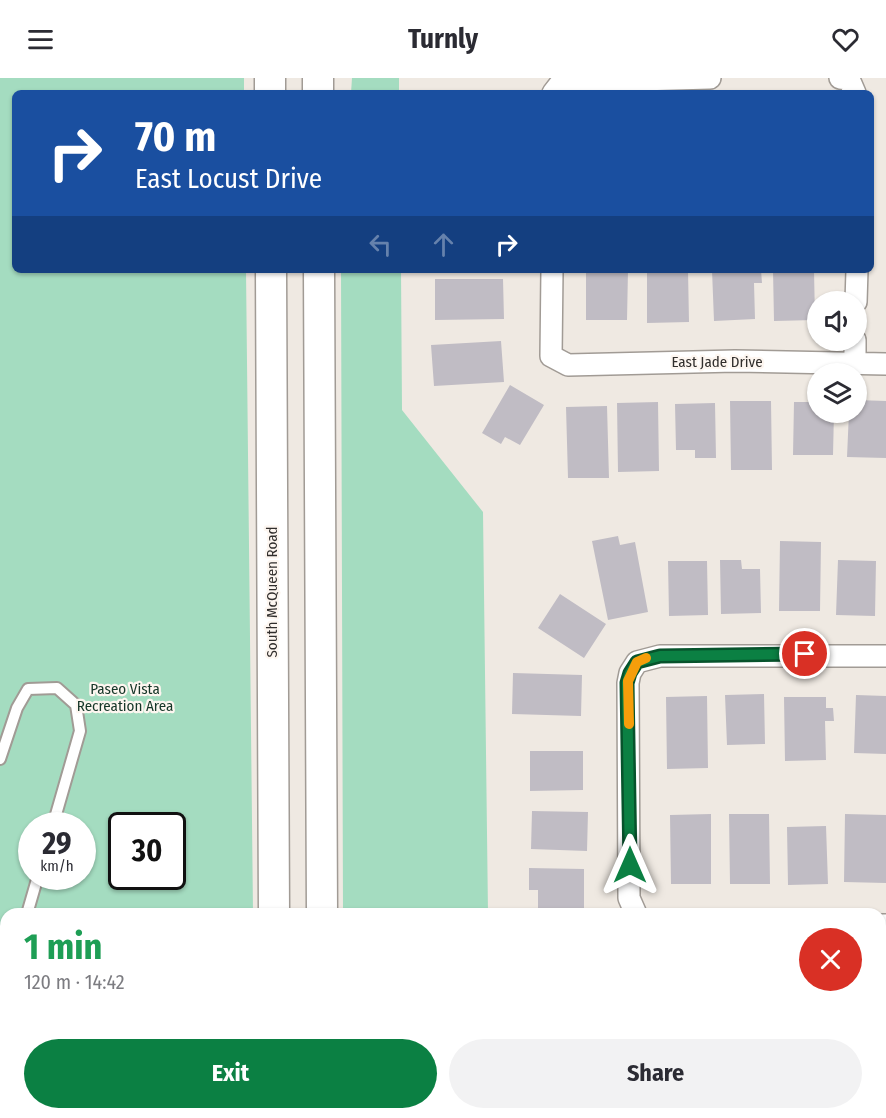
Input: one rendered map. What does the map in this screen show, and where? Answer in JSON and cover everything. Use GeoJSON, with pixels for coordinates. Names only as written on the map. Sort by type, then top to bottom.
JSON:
{"type":"FeatureCollection","features":[{"type":"Feature","properties":{"kind":"main road","name":"South McQueen Road"},"geometry":{"type":"LineString","coordinates":[[271,273],[274,908]]}},
{"type":"Feature","properties":{"kind":"main road"},"geometry":{"type":"LineString","coordinates":[[319,273],[322,908]]}},
{"type":"Feature","properties":{"kind":"street"},"geometry":{"type":"LineString","coordinates":[[554,90],[560,84],[568,82],[710,78]]}},
{"type":"Feature","properties":{"kind":"street","name":"East Jade Drive"},"geometry":{"type":"LineString","coordinates":[[552,273],[551,356],[571,366],[705,361],[855,363]]}},
{"type":"Feature","properties":{"kind":"street"},"geometry":{"type":"LineString","coordinates":[[856,291],[857,273]]}},
{"type":"Feature","properties":{"kind":"street"},"geometry":{"type":"LineString","coordinates":[[855,351],[855,363]]}},
{"type":"Feature","properties":{"kind":"street","name":"East Jade Drive"},"geometry":{"type":"LineString","coordinates":[[867,363],[886,364]]}},
{"type":"Feature","properties":{"kind":"street"},"geometry":{"type":"LineString","coordinates":[[633,908],[629,898],[627,683],[637,662],[660,656],[886,656]]}},
{"type":"Feature","properties":{"kind":"lane"},"geometry":{"type":"LineString","coordinates":[[0,759],[17,708],[28,689],[57,688],[76,705],[80,731],[57,812]]}},
{"type":"Feature","properties":{"kind":"lane"},"geometry":{"type":"LineString","coordinates":[[29,908],[34,890]]}},
{"type":"Feature","properties":{"kind":"green space","name":"Paseo Vista Recreation Area"},"geometry":{"type":"Polygon","coordinates":[[[0,78],[244,78],[244,90],[12,90],[12,273],[246,273],[253,908],[0,908],[0,78]]]}},
{"type":"Feature","properties":{"kind":"green space"},"geometry":{"type":"Polygon","coordinates":[[[352,78],[399,78],[399,90],[351,90],[352,78]]]}},
{"type":"Feature","properties":{"kind":"green space"},"geometry":{"type":"Polygon","coordinates":[[[341,273],[401,273],[402,410],[483,512],[488,908],[343,908],[341,273]]]}},
{"type":"Feature","properties":{"kind":"building"},"geometry":{"type":"Polygon","coordinates":[[[586,273],[628,273],[627,320],[586,320],[586,273]]]}},
{"type":"Feature","properties":{"kind":"building"},"geometry":{"type":"Polygon","coordinates":[[[647,273],[688,273],[689,322],[647,323],[647,273]]]}},
{"type":"Feature","properties":{"kind":"building"},"geometry":{"type":"Polygon","coordinates":[[[712,273],[761,273],[762,283],[754,283],[755,319],[714,321],[712,273]]]}},
{"type":"Feature","properties":{"kind":"building"},"geometry":{"type":"Polygon","coordinates":[[[773,273],[814,273],[814,291],[807,291],[807,320],[774,321],[773,273]]]}},
{"type":"Feature","properties":{"kind":"building"},"geometry":{"type":"Polygon","coordinates":[[[435,279],[503,279],[504,319],[435,320],[435,279]]]}},
{"type":"Feature","properties":{"kind":"building"},"geometry":{"type":"Polygon","coordinates":[[[501,341],[504,382],[434,386],[431,345],[501,341]]]}},
{"type":"Feature","properties":{"kind":"building"},"geometry":{"type":"Polygon","coordinates":[[[510,385],[544,405],[520,445],[505,437],[501,444],[482,433],[510,385]]]}},
{"type":"Feature","properties":{"kind":"building"},"geometry":{"type":"Polygon","coordinates":[[[867,400],[886,401],[886,458],[847,457],[849,423],[867,423],[867,400]]]}},
{"type":"Feature","properties":{"kind":"building"},"geometry":{"type":"Polygon","coordinates":[[[730,401],[771,401],[772,470],[731,470],[730,401]]]}},
{"type":"Feature","properties":{"kind":"building"},"geometry":{"type":"Polygon","coordinates":[[[658,402],[659,471],[618,472],[617,403],[658,402]]]}},
{"type":"Feature","properties":{"kind":"building"},"geometry":{"type":"Polygon","coordinates":[[[794,402],[807,402],[807,423],[834,423],[833,455],[793,455],[794,402]]]}},
{"type":"Feature","properties":{"kind":"building"},"geometry":{"type":"Polygon","coordinates":[[[715,403],[716,458],[695,458],[695,450],[676,450],[675,404],[715,403]]]}},
{"type":"Feature","properties":{"kind":"building"},"geometry":{"type":"Polygon","coordinates":[[[607,406],[609,478],[568,478],[566,407],[607,406]]]}},
{"type":"Feature","properties":{"kind":"building"},"geometry":{"type":"Polygon","coordinates":[[[618,536],[620,545],[635,542],[648,612],[608,620],[592,541],[618,536]]]}},
{"type":"Feature","properties":{"kind":"building"},"geometry":{"type":"Polygon","coordinates":[[[780,541],[821,542],[820,611],[779,611],[780,541]]]}},
{"type":"Feature","properties":{"kind":"building"},"geometry":{"type":"Polygon","coordinates":[[[720,560],[741,560],[742,569],[760,569],[761,613],[721,614],[720,560]]]}},
{"type":"Feature","properties":{"kind":"building"},"geometry":{"type":"Polygon","coordinates":[[[838,560],[876,561],[875,616],[836,615],[838,560]]]}},
{"type":"Feature","properties":{"kind":"building"},"geometry":{"type":"Polygon","coordinates":[[[668,561],[707,561],[708,615],[669,616],[668,561]]]}},
{"type":"Feature","properties":{"kind":"building"},"geometry":{"type":"Polygon","coordinates":[[[560,594],[606,624],[584,658],[538,628],[560,594]]]}},
{"type":"Feature","properties":{"kind":"building"},"geometry":{"type":"Polygon","coordinates":[[[513,673],[582,675],[581,716],[512,714],[513,673]]]}},
{"type":"Feature","properties":{"kind":"building"},"geometry":{"type":"Polygon","coordinates":[[[764,694],[765,744],[727,745],[725,695],[764,694]]]}},
{"type":"Feature","properties":{"kind":"building"},"geometry":{"type":"Polygon","coordinates":[[[856,695],[886,696],[886,754],[854,753],[856,695]]]}},
{"type":"Feature","properties":{"kind":"building"},"geometry":{"type":"Polygon","coordinates":[[[707,696],[708,768],[667,769],[666,697],[707,696]]]}},
{"type":"Feature","properties":{"kind":"building"},"geometry":{"type":"Polygon","coordinates":[[[784,697],[826,697],[826,708],[833,708],[834,721],[825,721],[826,760],[785,761],[784,697]]]}},
{"type":"Feature","properties":{"kind":"building"},"geometry":{"type":"Polygon","coordinates":[[[530,751],[583,751],[583,790],[530,791],[530,751]]]}},
{"type":"Feature","properties":{"kind":"building"},"geometry":{"type":"Polygon","coordinates":[[[532,811],[588,812],[587,851],[531,849],[532,811]]]}},
{"type":"Feature","properties":{"kind":"building"},"geometry":{"type":"Polygon","coordinates":[[[711,814],[711,884],[671,884],[670,815],[711,814]]]}},
{"type":"Feature","properties":{"kind":"building"},"geometry":{"type":"Polygon","coordinates":[[[729,814],[769,814],[770,884],[730,884],[729,814]]]}},
{"type":"Feature","properties":{"kind":"building"},"geometry":{"type":"Polygon","coordinates":[[[845,814],[886,815],[886,883],[844,882],[845,814]]]}},
{"type":"Feature","properties":{"kind":"building"},"geometry":{"type":"Polygon","coordinates":[[[826,826],[828,884],[788,885],[787,827],[826,826]]]}},
{"type":"Feature","properties":{"kind":"building"},"geometry":{"type":"Polygon","coordinates":[[[529,868],[584,869],[584,908],[538,908],[538,890],[529,890],[529,868]]]}},
{"type":"Feature","properties":{"kind":"slow traffic"},"geometry":{"type":"LineString","coordinates":[[629,724],[628,677],[637,662],[646,658]]}},
{"type":"Feature","properties":{"kind":"route"},"geometry":{"type":"LineString","coordinates":[[630,865],[627,683],[632,668],[637,662],[649,657],[660,656],[805,654]]}}]}
